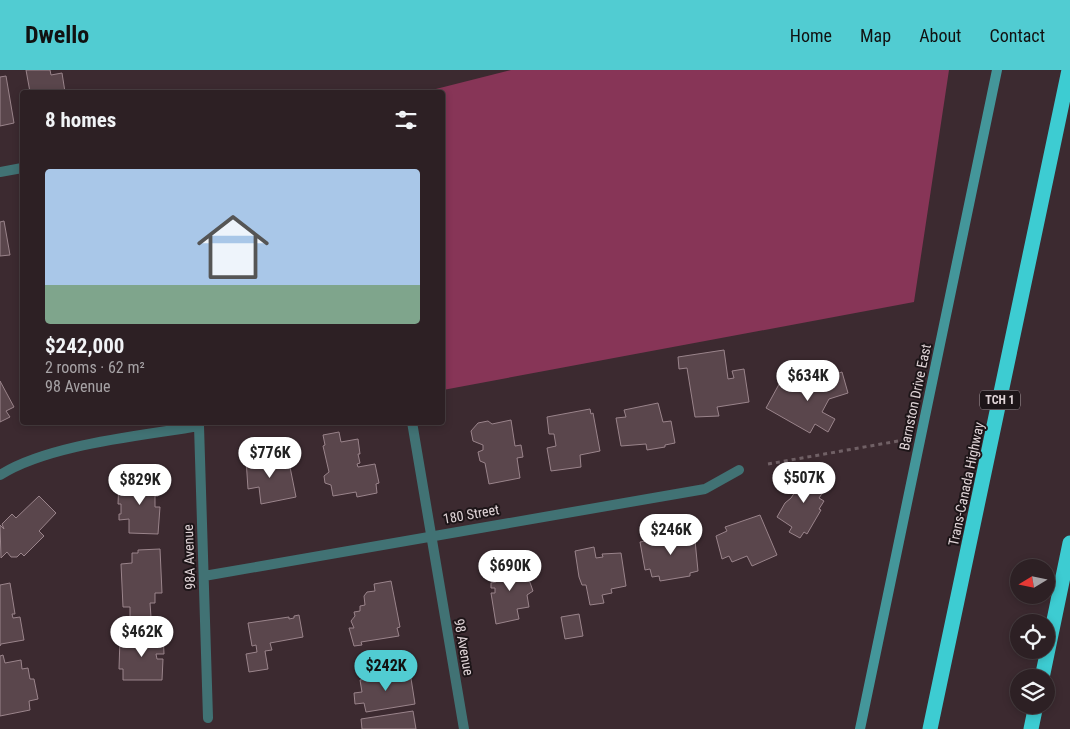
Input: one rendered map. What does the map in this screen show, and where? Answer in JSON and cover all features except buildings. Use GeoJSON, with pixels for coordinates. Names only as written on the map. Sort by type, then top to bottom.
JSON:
{"type":"FeatureCollection","features":[{"type":"Feature","properties":{"kind":"highway","name":"Trans-Canada Highway"},"geometry":{"type":"LineString","coordinates":[[930,729],[1069,70]]}},
{"type":"Feature","properties":{"kind":"highway"},"geometry":{"type":"LineString","coordinates":[[1044,669],[1070,543]]}},
{"type":"Feature","properties":{"kind":"highway"},"geometry":{"type":"LineString","coordinates":[[1032,729],[1034,714]]}},
{"type":"Feature","properties":{"kind":"street","name":"Barnston Drive East"},"geometry":{"type":"LineString","coordinates":[[860,729],[997,70]]}},
{"type":"Feature","properties":{"kind":"street"},"geometry":{"type":"LineString","coordinates":[[0,172],[20,168]]}},
{"type":"Feature","properties":{"kind":"street","name":"98 Avenue"},"geometry":{"type":"LineString","coordinates":[[413,425],[464,729]]}},
{"type":"Feature","properties":{"kind":"street","name":"98A Avenue"},"geometry":{"type":"LineString","coordinates":[[0,475],[33,459],[63,450],[199,426],[208,718]]}},
{"type":"Feature","properties":{"kind":"street","name":"180 Street"},"geometry":{"type":"LineString","coordinates":[[204,576],[704,489],[739,470]]}},
{"type":"Feature","properties":{"kind":"path"},"geometry":{"type":"LineString","coordinates":[[768,464],[904,440]]}},
{"type":"Feature","properties":{"kind":"shaded area"},"geometry":{"type":"Polygon","coordinates":[[[511,70],[949,70],[914,302],[445,390],[445,90],[432,90],[511,70]]]}}]}
